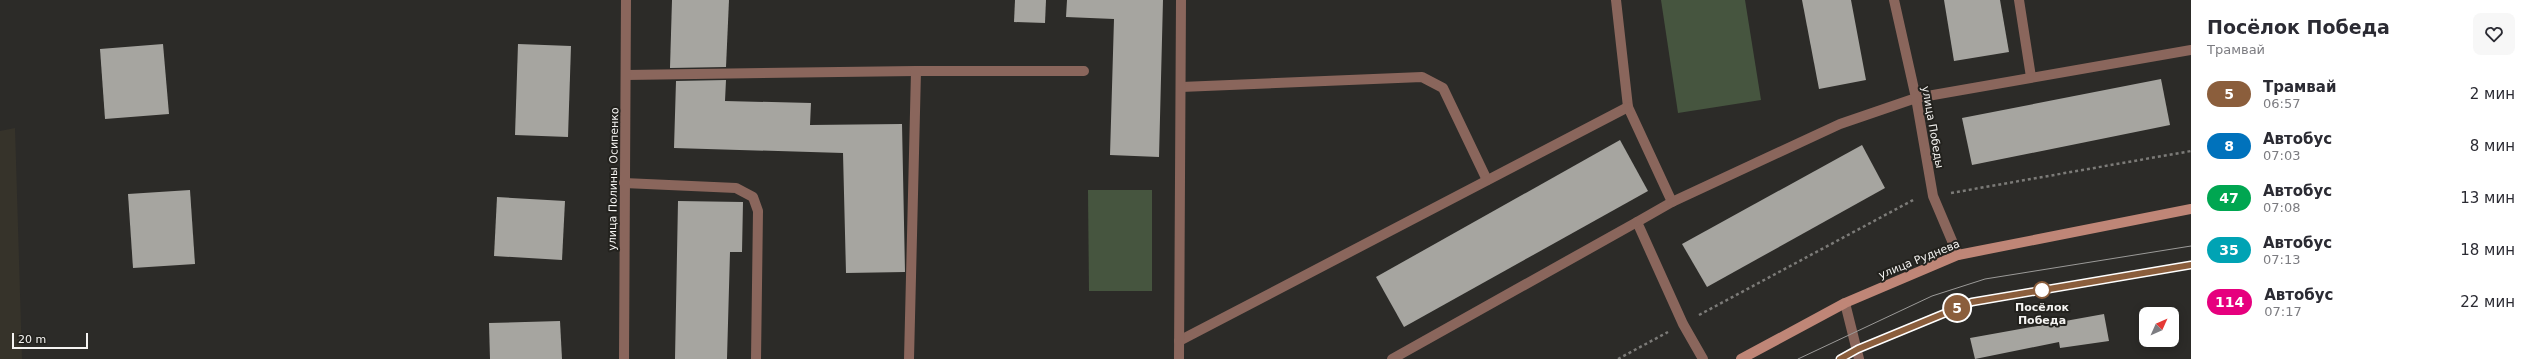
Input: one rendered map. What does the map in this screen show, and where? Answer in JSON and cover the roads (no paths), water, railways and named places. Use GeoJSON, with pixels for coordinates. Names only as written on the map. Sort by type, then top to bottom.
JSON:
{"type":"FeatureCollection","features":[{"type":"Feature","properties":{"kind":"main road","name":"улица Руднева"},"geometry":{"type":"LineString","coordinates":[[1741,359],[1845,303],[1958,255],[2191,209]]}},
{"type":"Feature","properties":{"kind":"street","name":"улица Полины Осипенко"},"geometry":{"type":"LineString","coordinates":[[624,359],[626,0]]}},
{"type":"Feature","properties":{"kind":"street"},"geometry":{"type":"LineString","coordinates":[[1179,359],[1181,0]]}},
{"type":"Feature","properties":{"kind":"street"},"geometry":{"type":"LineString","coordinates":[[1616,0],[1628,107],[1672,202]]}},
{"type":"Feature","properties":{"kind":"street","name":"улица Победы"},"geometry":{"type":"LineString","coordinates":[[1894,0],[1916,98],[1933,196],[1958,255]]}},
{"type":"Feature","properties":{"kind":"street"},"geometry":{"type":"LineString","coordinates":[[2019,0],[2032,77]]}},
{"type":"Feature","properties":{"kind":"street"},"geometry":{"type":"LineString","coordinates":[[1392,359],[1672,202],[1840,124],[1916,98],[2191,50]]}},
{"type":"Feature","properties":{"kind":"street"},"geometry":{"type":"LineString","coordinates":[[626,75],[916,71],[1084,71]]}},
{"type":"Feature","properties":{"kind":"street"},"geometry":{"type":"LineString","coordinates":[[909,359],[916,71]]}},
{"type":"Feature","properties":{"kind":"street"},"geometry":{"type":"LineString","coordinates":[[1181,86],[1422,77],[1444,88],[1487,180]]}},
{"type":"Feature","properties":{"kind":"street"},"geometry":{"type":"LineString","coordinates":[[1179,341],[1628,107]]}},
{"type":"Feature","properties":{"kind":"street"},"geometry":{"type":"LineString","coordinates":[[624,183],[736,188],[753,197],[758,211],[756,359]]}},
{"type":"Feature","properties":{"kind":"street"},"geometry":{"type":"LineString","coordinates":[[1637,222],[1683,324],[1703,359]]}},
{"type":"Feature","properties":{"kind":"street"},"geometry":{"type":"LineString","coordinates":[[1845,303],[1859,359]]}},
{"type":"Feature","properties":{"kind":"tram line"},"geometry":{"type":"LineString","coordinates":[[1798,359],[1932,296],[1985,279],[2191,246]]}},
{"type":"Feature","properties":{"kind":"tram line"},"geometry":{"type":"LineString","coordinates":[[1840,359],[1858,349],[1972,302],[2191,265]]}},
{"type":"Feature","properties":{"kind":"tram line","name":"5"},"geometry":{"type":"LineString","coordinates":[[1840,359],[1858,349],[1972,302],[2191,265]]}},
{"type":"Feature","properties":{"kind":"place","name":"Посёлок Победа"},"geometry":{"type":"Point","coordinates":[2042,290]}}]}
